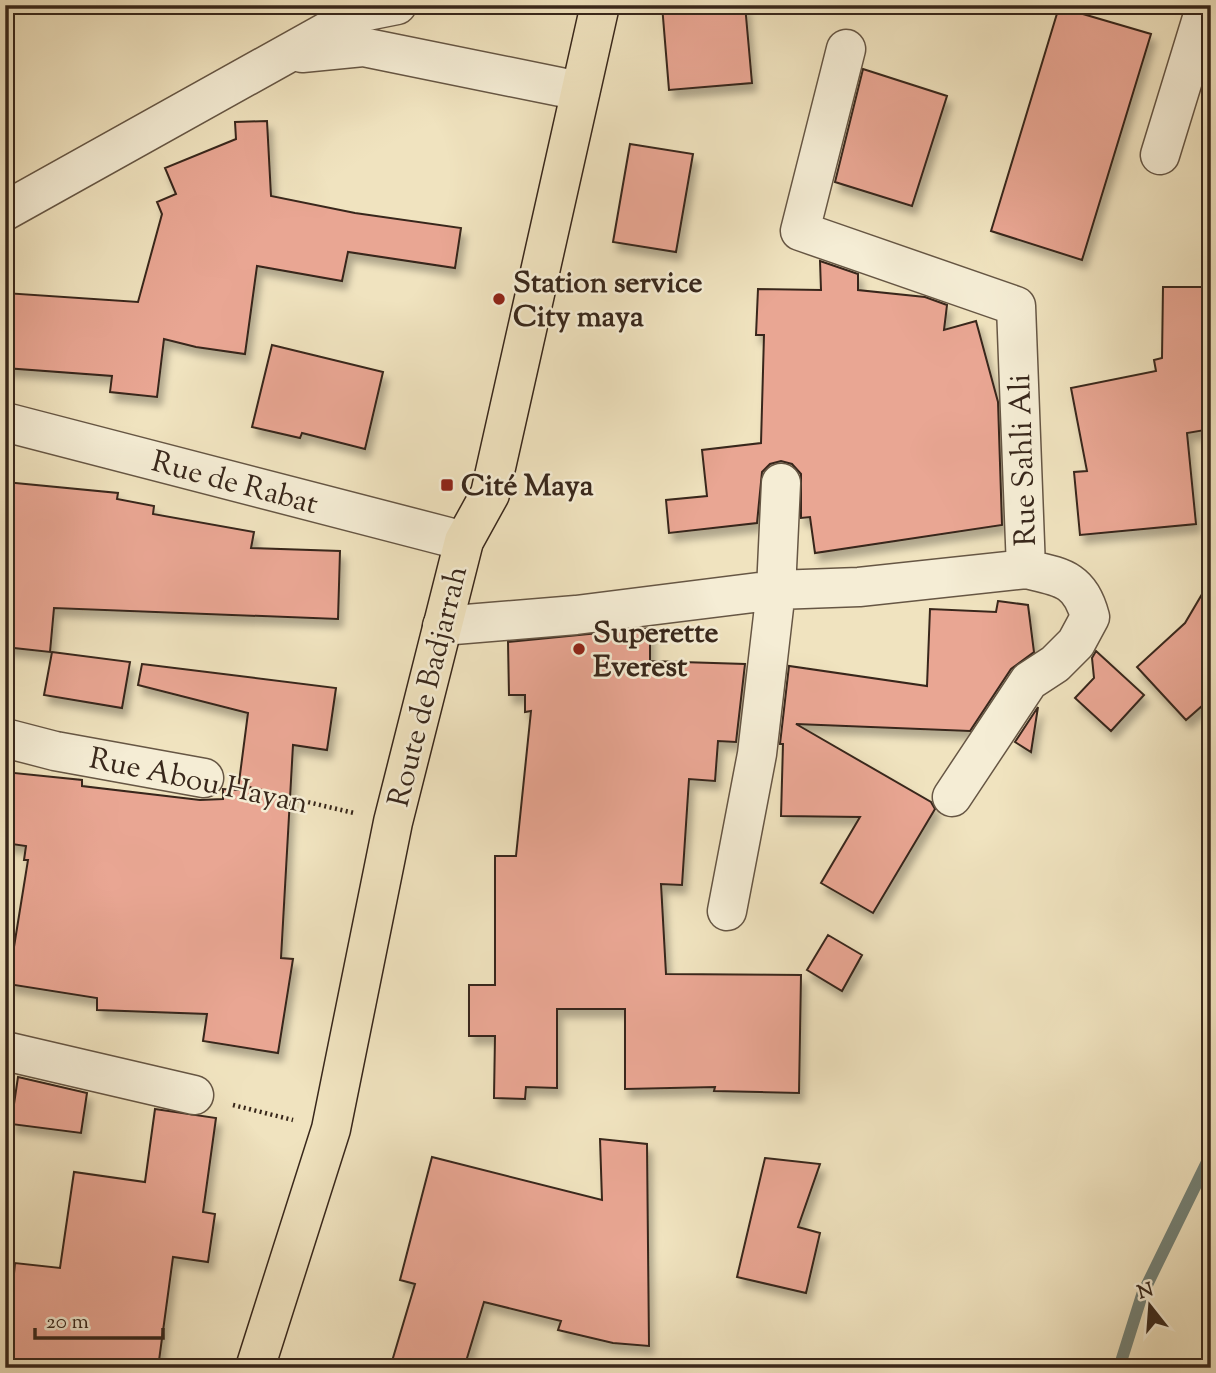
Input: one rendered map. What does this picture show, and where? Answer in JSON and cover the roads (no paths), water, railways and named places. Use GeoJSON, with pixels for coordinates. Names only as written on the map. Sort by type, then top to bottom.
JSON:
{"type":"FeatureCollection","features":[{"type":"Feature","properties":{"kind":"main road","name":"Route de Badjarrah"},"geometry":{"type":"LineString","coordinates":[[255,1368],[331,1129],[393,822],[464,541],[490,494],[600,5]]}},
{"type":"Feature","properties":{"kind":"street"},"geometry":{"type":"LineString","coordinates":[[5,211],[362,12],[397,5]]}},
{"type":"Feature","properties":{"kind":"street"},"geometry":{"type":"LineString","coordinates":[[1160,156],[1206,5]]}},
{"type":"Feature","properties":{"kind":"street"},"geometry":{"type":"LineString","coordinates":[[289,54],[363,47],[580,91]]}},
{"type":"Feature","properties":{"kind":"street","name":"Rue Sahli Ali"},"geometry":{"type":"LineString","coordinates":[[442,626],[576,615],[776,590],[859,587],[1026,569],[1016,306],[800,231],[846,48]]}},
{"type":"Feature","properties":{"kind":"street","name":"Rue de Rabat"},"geometry":{"type":"LineString","coordinates":[[5,422],[464,541]]}},
{"type":"Feature","properties":{"kind":"street"},"geometry":{"type":"LineString","coordinates":[[727,911],[757,754],[776,590],[781,483]]}},
{"type":"Feature","properties":{"kind":"street"},"geometry":{"type":"LineString","coordinates":[[952,797],[1029,681],[1055,664],[1076,643],[1090,617],[1086,600],[1074,585],[1062,577],[1026,569]]}},
{"type":"Feature","properties":{"kind":"street","name":"Rue Abou Hayan"},"geometry":{"type":"LineString","coordinates":[[5,738],[55,751],[204,778]]}},
{"type":"Feature","properties":{"kind":"street"},"geometry":{"type":"LineString","coordinates":[[5,1051],[194,1095]]}},
{"type":"Feature","properties":{"kind":"waterway"},"geometry":{"type":"LineString","coordinates":[[1119,1368],[1142,1295],[1211,1154]]}},
{"type":"Feature","properties":{"kind":"place","name":"Station service City maya"},"geometry":{"type":"Point","coordinates":[499,299]}},
{"type":"Feature","properties":{"kind":"place","name":"Cité Maya"},"geometry":{"type":"Point","coordinates":[447,485]}},
{"type":"Feature","properties":{"kind":"place","name":"Superette Everest"},"geometry":{"type":"Point","coordinates":[579,649]}}]}
